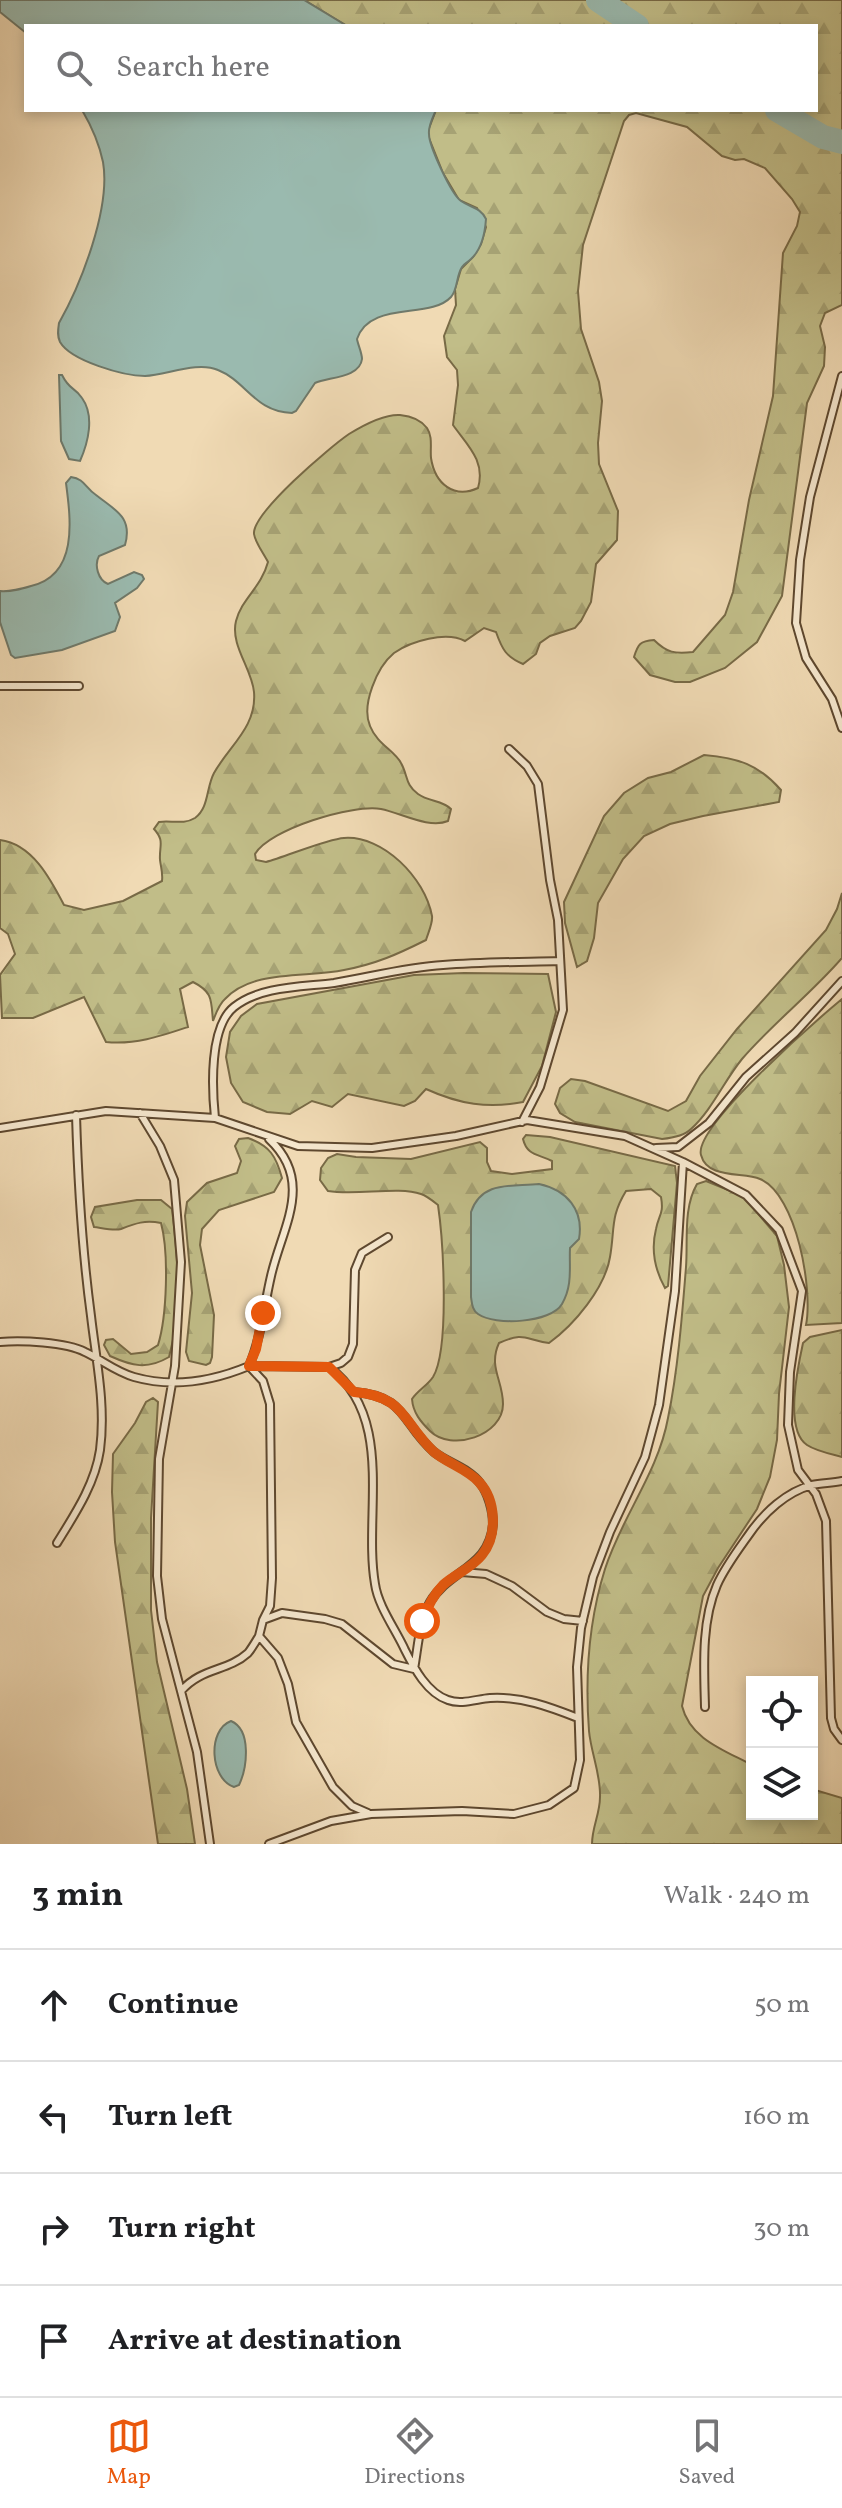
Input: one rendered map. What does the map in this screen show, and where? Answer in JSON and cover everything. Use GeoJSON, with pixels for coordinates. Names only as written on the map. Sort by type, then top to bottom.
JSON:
{"type":"FeatureCollection","features":[{"type":"Feature","properties":{"kind":"lane"},"geometry":{"type":"LineString","coordinates":[[842,376],[810,497],[800,560],[796,623],[806,658],[832,699],[842,728]]}},
{"type":"Feature","properties":{"kind":"lane"},"geometry":{"type":"LineString","coordinates":[[0,686],[79,686]]}},
{"type":"Feature","properties":{"kind":"lane"},"geometry":{"type":"LineString","coordinates":[[509,749],[527,766],[538,784],[558,920],[563,1010],[540,1087],[522,1122]]}},
{"type":"Feature","properties":{"kind":"lane"},"geometry":{"type":"LineString","coordinates":[[215,1118],[213,1065],[221,1030],[232,1008],[250,998],[287,988],[441,965],[559,961]]}},
{"type":"Feature","properties":{"kind":"lane"},"geometry":{"type":"LineString","coordinates":[[652,1148],[678,1147],[709,1123],[746,1077],[795,1033],[842,981]]}},
{"type":"Feature","properties":{"kind":"lane"},"geometry":{"type":"LineString","coordinates":[[0,1128],[106,1111],[215,1118],[298,1146],[372,1148],[456,1136],[522,1122],[625,1136],[746,1195],[779,1230],[802,1291],[790,1372],[788,1425],[798,1470],[810,1486],[826,1521],[831,1718],[842,1740]]}},
{"type":"Feature","properties":{"kind":"lane"},"geometry":{"type":"LineString","coordinates":[[140,1113],[160,1146],[174,1180],[181,1262],[172,1384],[159,1459],[157,1576],[162,1619],[197,1752],[210,1844]]}},
{"type":"Feature","properties":{"kind":"lane"},"geometry":{"type":"LineString","coordinates":[[57,1543],[86,1496],[100,1450],[98,1360],[79,1197],[76,1115]]}},
{"type":"Feature","properties":{"kind":"lane"},"geometry":{"type":"LineString","coordinates":[[249,1366],[293,1202],[290,1166],[279,1148],[265,1135]]}},
{"type":"Feature","properties":{"kind":"lane"},"geometry":{"type":"LineString","coordinates":[[269,1844],[331,1821],[371,1814],[462,1811],[514,1814],[549,1805],[574,1788],[580,1760],[577,1667],[583,1621],[597,1566],[645,1457],[659,1405],[675,1291],[683,1162]]}},
{"type":"Feature","properties":{"kind":"lane"},"geometry":{"type":"LineString","coordinates":[[0,1342],[59,1344],[84,1350],[135,1377],[172,1384],[225,1376],[249,1366],[329,1367],[348,1357],[353,1344],[355,1270],[362,1253],[388,1237]]}},
{"type":"Feature","properties":{"kind":"lane"},"geometry":{"type":"LineString","coordinates":[[181,1691],[192,1679],[227,1665],[248,1652],[259,1636],[270,1606],[270,1404],[263,1381],[249,1366]]}},
{"type":"Feature","properties":{"kind":"lane"},"geometry":{"type":"LineString","coordinates":[[329,1367],[354,1392],[368,1425],[374,1500],[372,1561],[375,1589],[414,1669],[428,1686],[447,1700],[520,1700],[548,1705],[578,1718]]}},
{"type":"Feature","properties":{"kind":"lane"},"geometry":{"type":"LineString","coordinates":[[354,1392],[376,1394],[399,1407],[435,1453],[480,1483],[493,1513],[492,1536],[483,1555],[443,1585],[429,1604],[422,1621],[414,1669]]}},
{"type":"Feature","properties":{"kind":"lane"},"geometry":{"type":"LineString","coordinates":[[705,1707],[705,1645],[717,1586],[762,1516],[792,1493],[810,1486],[842,1481]]}},
{"type":"Feature","properties":{"kind":"lane"},"geometry":{"type":"LineString","coordinates":[[462,1572],[486,1574],[512,1586],[547,1612],[564,1619],[583,1621]]}},
{"type":"Feature","properties":{"kind":"lane"},"geometry":{"type":"LineString","coordinates":[[263,1620],[282,1613],[342,1624],[393,1664],[414,1669]]}},
{"type":"Feature","properties":{"kind":"lane"},"geometry":{"type":"LineString","coordinates":[[259,1636],[278,1658],[288,1684],[296,1722],[333,1787],[352,1806],[371,1814]]}},
{"type":"Feature","properties":{"kind":"green space"},"geometry":{"type":"Polygon","coordinates":[[[304,0],[842,0],[842,305],[825,313],[820,326],[825,347],[824,366],[807,403],[782,596],[757,642],[725,668],[690,682],[675,682],[650,675],[634,657],[640,644],[654,640],[672,652],[693,652],[725,615],[733,592],[749,500],[773,396],[783,253],[797,226],[800,212],[765,168],[744,159],[722,156],[687,127],[636,113],[629,115],[624,121],[583,245],[578,291],[581,329],[599,382],[602,401],[599,464],[618,511],[617,540],[596,564],[591,602],[575,628],[550,636],[540,643],[536,654],[523,664],[505,652],[496,632],[484,628],[465,641],[439,637],[410,645],[394,653],[382,667],[369,697],[370,726],[377,738],[398,759],[414,791],[451,809],[448,821],[424,822],[381,809],[351,810],[294,827],[255,854],[256,860],[266,862],[344,838],[359,839],[387,851],[411,874],[428,902],[432,916],[426,940],[356,968],[281,976],[250,983],[223,1001],[213,1021],[210,997],[193,982],[180,989],[188,1027],[138,1041],[106,1042],[84,997],[33,1018],[2,1018],[0,975],[15,954],[8,934],[0,928],[0,840],[31,855],[64,905],[84,910],[123,901],[162,881],[160,840],[154,829],[159,822],[186,821],[200,814],[214,773],[241,736],[251,716],[254,692],[235,630],[243,606],[268,562],[254,534],[265,511],[310,466],[349,434],[373,421],[394,415],[411,417],[427,428],[433,467],[441,482],[461,492],[478,488],[477,461],[453,425],[457,370],[447,357],[444,336],[456,305],[455,289],[461,269],[481,244],[486,227],[477,208],[459,200],[443,173],[428,131],[435,112],[818,112],[818,24],[344,24],[304,0]]]}},
{"type":"Feature","properties":{"kind":"green space"},"geometry":{"type":"Polygon","coordinates":[[[704,755],[727,758],[755,768],[781,790],[779,802],[670,824],[644,836],[623,859],[598,903],[594,938],[587,961],[577,967],[565,923],[564,902],[604,816],[624,793],[648,778],[671,772],[704,755]]]}},
{"type":"Feature","properties":{"kind":"green space"},"geometry":{"type":"Polygon","coordinates":[[[842,893],[842,958],[742,1059],[705,1113],[688,1131],[662,1139],[575,1122],[560,1113],[555,1104],[560,1088],[571,1079],[585,1081],[668,1111],[686,1101],[700,1076],[737,1029],[826,930],[842,893]]]}},
{"type":"Feature","properties":{"kind":"green space"},"geometry":{"type":"Polygon","coordinates":[[[548,974],[556,1012],[542,1066],[523,1102],[474,1104],[426,1089],[415,1101],[404,1106],[348,1094],[332,1107],[312,1101],[290,1114],[267,1112],[243,1102],[231,1083],[226,1057],[230,1032],[241,1016],[257,1004],[414,975],[548,974]]]}},
{"type":"Feature","properties":{"kind":"green space"},"geometry":{"type":"Polygon","coordinates":[[[842,999],[842,1323],[806,1325],[807,1290],[800,1245],[784,1204],[773,1188],[760,1179],[710,1168],[701,1155],[704,1141],[736,1099],[842,999]]]}},
{"type":"Feature","properties":{"kind":"green space"},"geometry":{"type":"Polygon","coordinates":[[[526,1135],[550,1137],[675,1166],[677,1183],[668,1286],[665,1288],[656,1267],[654,1252],[657,1224],[662,1211],[661,1197],[651,1189],[626,1191],[615,1216],[607,1269],[587,1305],[549,1343],[520,1337],[499,1343],[495,1367],[502,1395],[501,1415],[495,1425],[485,1432],[462,1440],[450,1440],[430,1431],[414,1409],[412,1399],[433,1377],[442,1343],[443,1267],[438,1205],[412,1192],[328,1191],[320,1180],[321,1168],[328,1158],[337,1154],[411,1159],[480,1142],[487,1148],[491,1171],[512,1174],[552,1169],[552,1161],[527,1149],[523,1139],[526,1135]]]}},
{"type":"Feature","properties":{"kind":"green space"},"geometry":{"type":"Polygon","coordinates":[[[248,1138],[271,1153],[282,1178],[274,1192],[219,1210],[202,1229],[200,1245],[214,1315],[212,1357],[206,1365],[189,1361],[186,1352],[192,1293],[185,1216],[187,1202],[207,1183],[237,1173],[241,1161],[235,1146],[239,1139],[248,1138]]]}},
{"type":"Feature","properties":{"kind":"green space"},"geometry":{"type":"Polygon","coordinates":[[[706,1181],[743,1196],[777,1236],[789,1307],[777,1440],[770,1477],[757,1509],[703,1596],[682,1706],[692,1727],[700,1735],[746,1762],[746,1820],[818,1820],[818,1791],[842,1798],[842,1844],[592,1844],[600,1797],[588,1711],[588,1670],[595,1608],[612,1550],[663,1438],[679,1343],[688,1214],[697,1184],[706,1181]]]}},
{"type":"Feature","properties":{"kind":"green space"},"geometry":{"type":"Polygon","coordinates":[[[137,1200],[161,1200],[172,1209],[177,1264],[176,1321],[169,1357],[146,1365],[110,1356],[104,1345],[106,1340],[113,1339],[131,1354],[147,1352],[158,1345],[166,1284],[161,1223],[145,1222],[111,1230],[94,1227],[91,1217],[95,1207],[137,1200]]]}},
{"type":"Feature","properties":{"kind":"green space"},"geometry":{"type":"Polygon","coordinates":[[[842,1330],[842,1457],[819,1451],[800,1437],[794,1397],[803,1343],[810,1337],[842,1330]]]}},
{"type":"Feature","properties":{"kind":"green space"},"geometry":{"type":"Polygon","coordinates":[[[153,1398],[158,1402],[151,1518],[151,1610],[157,1662],[187,1789],[195,1844],[158,1844],[115,1542],[113,1454],[146,1402],[153,1398]]]}},
{"type":"Feature","properties":{"kind":"water"},"geometry":{"type":"Polygon","coordinates":[[[0,0],[304,0],[344,24],[24,24],[24,31],[0,12],[0,0]]]}},
{"type":"Feature","properties":{"kind":"water"},"geometry":{"type":"Polygon","coordinates":[[[83,112],[435,112],[429,131],[430,140],[446,180],[461,201],[484,215],[485,230],[475,255],[462,267],[451,297],[429,308],[374,319],[364,327],[357,339],[362,359],[356,370],[315,383],[296,411],[279,411],[260,402],[218,370],[201,367],[145,376],[124,373],[86,361],[60,342],[59,323],[85,267],[103,201],[103,162],[95,135],[83,112]]]}},
{"type":"Feature","properties":{"kind":"water"},"geometry":{"type":"Polygon","coordinates":[[[59,375],[79,394],[88,413],[88,438],[80,461],[69,459],[61,441],[59,375]]]}},
{"type":"Feature","properties":{"kind":"water"},"geometry":{"type":"Polygon","coordinates":[[[71,477],[82,482],[116,510],[127,527],[125,545],[99,556],[99,576],[108,584],[134,572],[144,579],[137,588],[115,603],[120,617],[115,631],[62,650],[15,658],[11,655],[0,622],[0,591],[31,586],[57,571],[68,545],[70,529],[66,483],[71,477]]]}},
{"type":"Feature","properties":{"kind":"water"},"geometry":{"type":"Polygon","coordinates":[[[539,1184],[565,1196],[579,1219],[579,1239],[570,1248],[568,1290],[562,1304],[547,1315],[522,1321],[486,1318],[475,1310],[471,1297],[471,1212],[482,1195],[490,1190],[539,1184]]]}},
{"type":"Feature","properties":{"kind":"water"},"geometry":{"type":"Polygon","coordinates":[[[231,1721],[242,1732],[246,1750],[242,1778],[239,1785],[234,1787],[220,1775],[214,1754],[218,1734],[231,1721]]]}},
{"type":"Feature","properties":{"kind":"waterway"},"geometry":{"type":"LineString","coordinates":[[598,0],[634,24]]}},
{"type":"Feature","properties":{"kind":"waterway"},"geometry":{"type":"LineString","coordinates":[[780,112],[823,137],[842,142]]}},
{"type":"Feature","properties":{"kind":"route"},"geometry":{"type":"LineString","coordinates":[[263,1313],[256,1349],[249,1366],[329,1367],[354,1392],[376,1394],[399,1407],[435,1453],[480,1483],[493,1513],[492,1536],[483,1555],[443,1585],[429,1604],[422,1621]]}}]}
